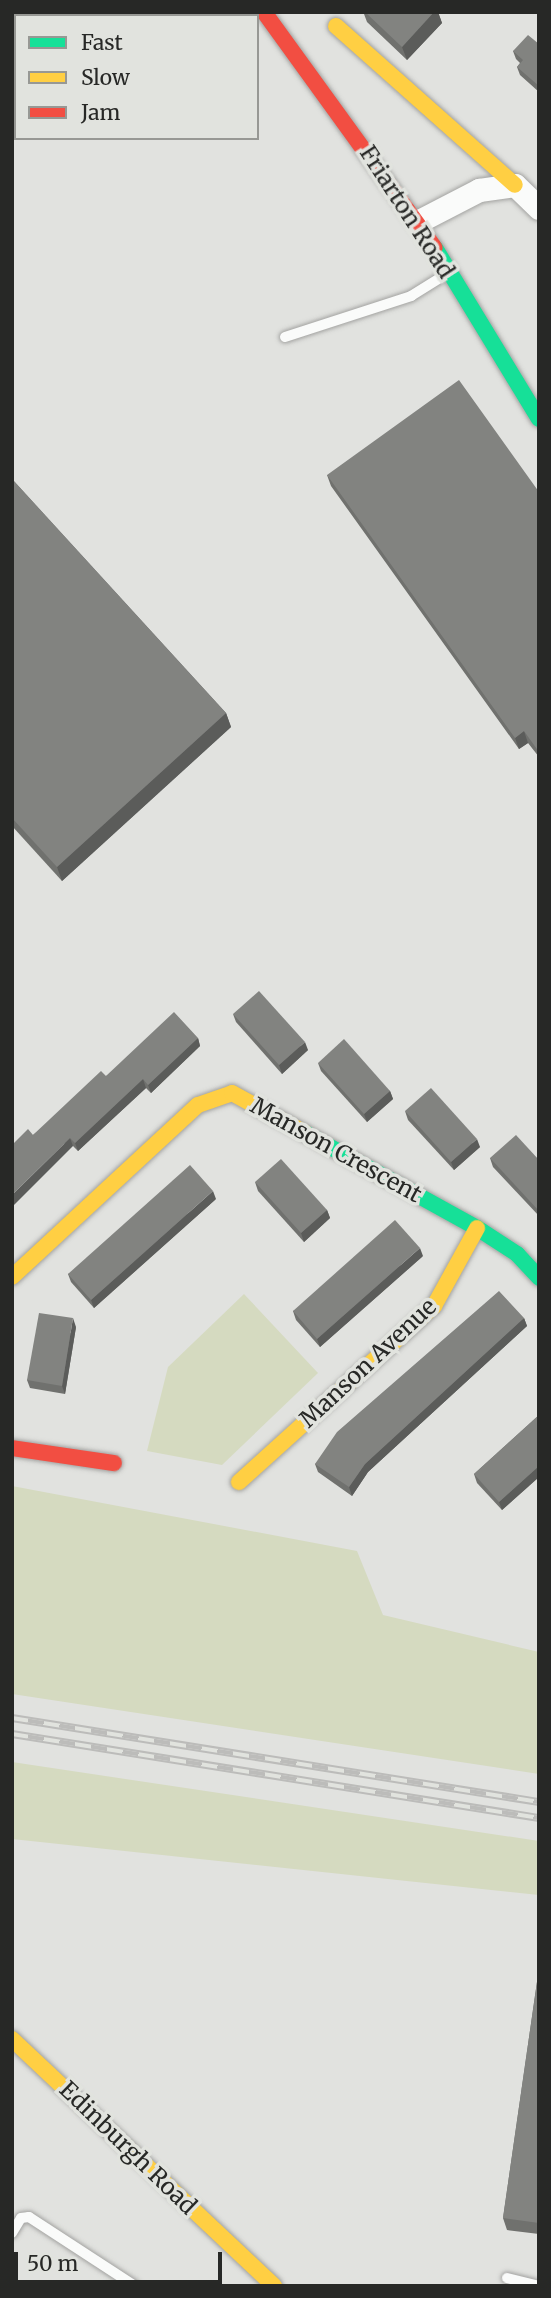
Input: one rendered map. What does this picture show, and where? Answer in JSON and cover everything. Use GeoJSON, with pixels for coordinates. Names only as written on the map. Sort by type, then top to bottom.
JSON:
{"type":"FeatureCollection","features":[{"type":"Feature","properties":{"kind":"street","name":"Friarton Road"},"geometry":{"type":"LineString","coordinates":[[264,12],[419,221],[448,273],[539,419]]}},
{"type":"Feature","properties":{"kind":"street"},"geometry":{"type":"LineString","coordinates":[[336,26],[539,208]]}},
{"type":"Feature","properties":{"kind":"street"},"geometry":{"type":"LineString","coordinates":[[419,221],[479,190],[515,185]]}},
{"type":"Feature","properties":{"kind":"street","name":"Manson Crescent"},"geometry":{"type":"LineString","coordinates":[[12,1277],[198,1104],[232,1093],[477,1228],[517,1254],[539,1278]]}},
{"type":"Feature","properties":{"kind":"street","name":"Manson Avenue"},"geometry":{"type":"LineString","coordinates":[[239,1482],[434,1306],[477,1228]]}},
{"type":"Feature","properties":{"kind":"street"},"geometry":{"type":"LineString","coordinates":[[12,1448],[114,1463]]}},
{"type":"Feature","properties":{"kind":"street","name":"Edinburgh Road"},"geometry":{"type":"LineString","coordinates":[[12,2039],[274,2286]]}},
{"type":"Feature","properties":{"kind":"lane"},"geometry":{"type":"LineString","coordinates":[[285,337],[411,296],[448,273]]}},
{"type":"Feature","properties":{"kind":"lane"},"geometry":{"type":"LineString","coordinates":[[12,2233],[21,2218],[29,2217],[135,2286]]}},
{"type":"Feature","properties":{"kind":"lane"},"geometry":{"type":"LineString","coordinates":[[507,2278],[539,2286]]}},
{"type":"Feature","properties":{"kind":"green space"},"geometry":{"type":"Polygon","coordinates":[[[244,1294],[318,1373],[222,1465],[147,1451],[168,1367],[244,1294]]]}},
{"type":"Feature","properties":{"kind":"green space"},"geometry":{"type":"Polygon","coordinates":[[[12,1486],[357,1551],[383,1615],[539,1652],[539,1774],[12,1694],[12,1486]]]}},
{"type":"Feature","properties":{"kind":"green space"},"geometry":{"type":"Polygon","coordinates":[[[12,1762],[539,1841],[539,1895],[12,1839],[12,1762]]]}},
{"type":"Feature","properties":{"kind":"building"},"geometry":{"type":"Polygon","coordinates":[[[12,12],[71,12],[14,14],[13,79],[12,12]]]}},
{"type":"Feature","properties":{"kind":"building"},"geometry":{"type":"Polygon","coordinates":[[[365,12],[434,12],[402,47],[365,12]]]}},
{"type":"Feature","properties":{"kind":"building"},"geometry":{"type":"Polygon","coordinates":[[[528,35],[539,44],[539,86],[517,67],[523,60],[513,51],[528,35]]]}},
{"type":"Feature","properties":{"kind":"building"},"geometry":{"type":"Polygon","coordinates":[[[459,380],[539,492],[539,752],[524,731],[515,738],[327,475],[459,380]]]}},
{"type":"Feature","properties":{"kind":"building"},"geometry":{"type":"Polygon","coordinates":[[[12,479],[226,713],[57,867],[12,818],[12,479]]]}},
{"type":"Feature","properties":{"kind":"building"},"geometry":{"type":"Polygon","coordinates":[[[259,991],[305,1042],[279,1065],[233,1014],[259,991]]]}},
{"type":"Feature","properties":{"kind":"building"},"geometry":{"type":"Polygon","coordinates":[[[174,1012],[198,1038],[148,1085],[143,1079],[75,1143],[70,1138],[12,1195],[12,1145],[28,1129],[33,1135],[101,1071],[106,1076],[174,1012]]]}},
{"type":"Feature","properties":{"kind":"building"},"geometry":{"type":"Polygon","coordinates":[[[344,1039],[390,1091],[364,1114],[318,1063],[344,1039]]]}},
{"type":"Feature","properties":{"kind":"building"},"geometry":{"type":"Polygon","coordinates":[[[431,1088],[477,1139],[451,1162],[405,1111],[431,1088]]]}},
{"type":"Feature","properties":{"kind":"building"},"geometry":{"type":"Polygon","coordinates":[[[516,1135],[539,1160],[539,1211],[490,1158],[516,1135]]]}},
{"type":"Feature","properties":{"kind":"building"},"geometry":{"type":"Polygon","coordinates":[[[281,1159],[327,1210],[301,1233],[255,1182],[281,1159]]]}},
{"type":"Feature","properties":{"kind":"building"},"geometry":{"type":"Polygon","coordinates":[[[190,1165],[213,1191],[91,1300],[68,1274],[190,1165]]]}},
{"type":"Feature","properties":{"kind":"building"},"geometry":{"type":"Polygon","coordinates":[[[395,1220],[420,1248],[317,1339],[293,1311],[395,1220]]]}},
{"type":"Feature","properties":{"kind":"building"},"geometry":{"type":"Polygon","coordinates":[[[499,1291],[524,1318],[365,1464],[349,1487],[315,1464],[337,1432],[499,1291]]]}},
{"type":"Feature","properties":{"kind":"building"},"geometry":{"type":"Polygon","coordinates":[[[39,1313],[73,1318],[62,1386],[27,1380],[39,1313]]]}},
{"type":"Feature","properties":{"kind":"building"},"geometry":{"type":"Polygon","coordinates":[[[539,1415],[539,1466],[499,1502],[474,1474],[539,1415]]]}},
{"type":"Feature","properties":{"kind":"building"},"geometry":{"type":"Polygon","coordinates":[[[539,1968],[539,2223],[503,2218],[539,1968]]]}},
{"type":"Feature","properties":{"kind":"railway"},"geometry":{"type":"LineString","coordinates":[[12,1718],[539,1802]]}},
{"type":"Feature","properties":{"kind":"railway"},"geometry":{"type":"LineString","coordinates":[[12,1734],[539,1818]]}},
{"type":"Feature","properties":{"kind":"traffic: fast"},"geometry":{"type":"LineString","coordinates":[[435,248],[539,419]]}},
{"type":"Feature","properties":{"kind":"traffic: fast"},"geometry":{"type":"LineString","coordinates":[[305,1133],[477,1228],[517,1254],[539,1278]]}},
{"type":"Feature","properties":{"kind":"traffic: slow"},"geometry":{"type":"LineString","coordinates":[[336,26],[515,185]]}},
{"type":"Feature","properties":{"kind":"traffic: slow"},"geometry":{"type":"LineString","coordinates":[[12,1277],[198,1105],[232,1093],[305,1133]]}},
{"type":"Feature","properties":{"kind":"traffic: slow"},"geometry":{"type":"LineString","coordinates":[[239,1482],[434,1306],[477,1228]]}},
{"type":"Feature","properties":{"kind":"traffic: slow"},"geometry":{"type":"LineString","coordinates":[[12,2039],[274,2286]]}},
{"type":"Feature","properties":{"kind":"traffic: jam"},"geometry":{"type":"LineString","coordinates":[[264,12],[435,248]]}},
{"type":"Feature","properties":{"kind":"traffic: jam"},"geometry":{"type":"LineString","coordinates":[[12,1448],[114,1463]]}}]}
